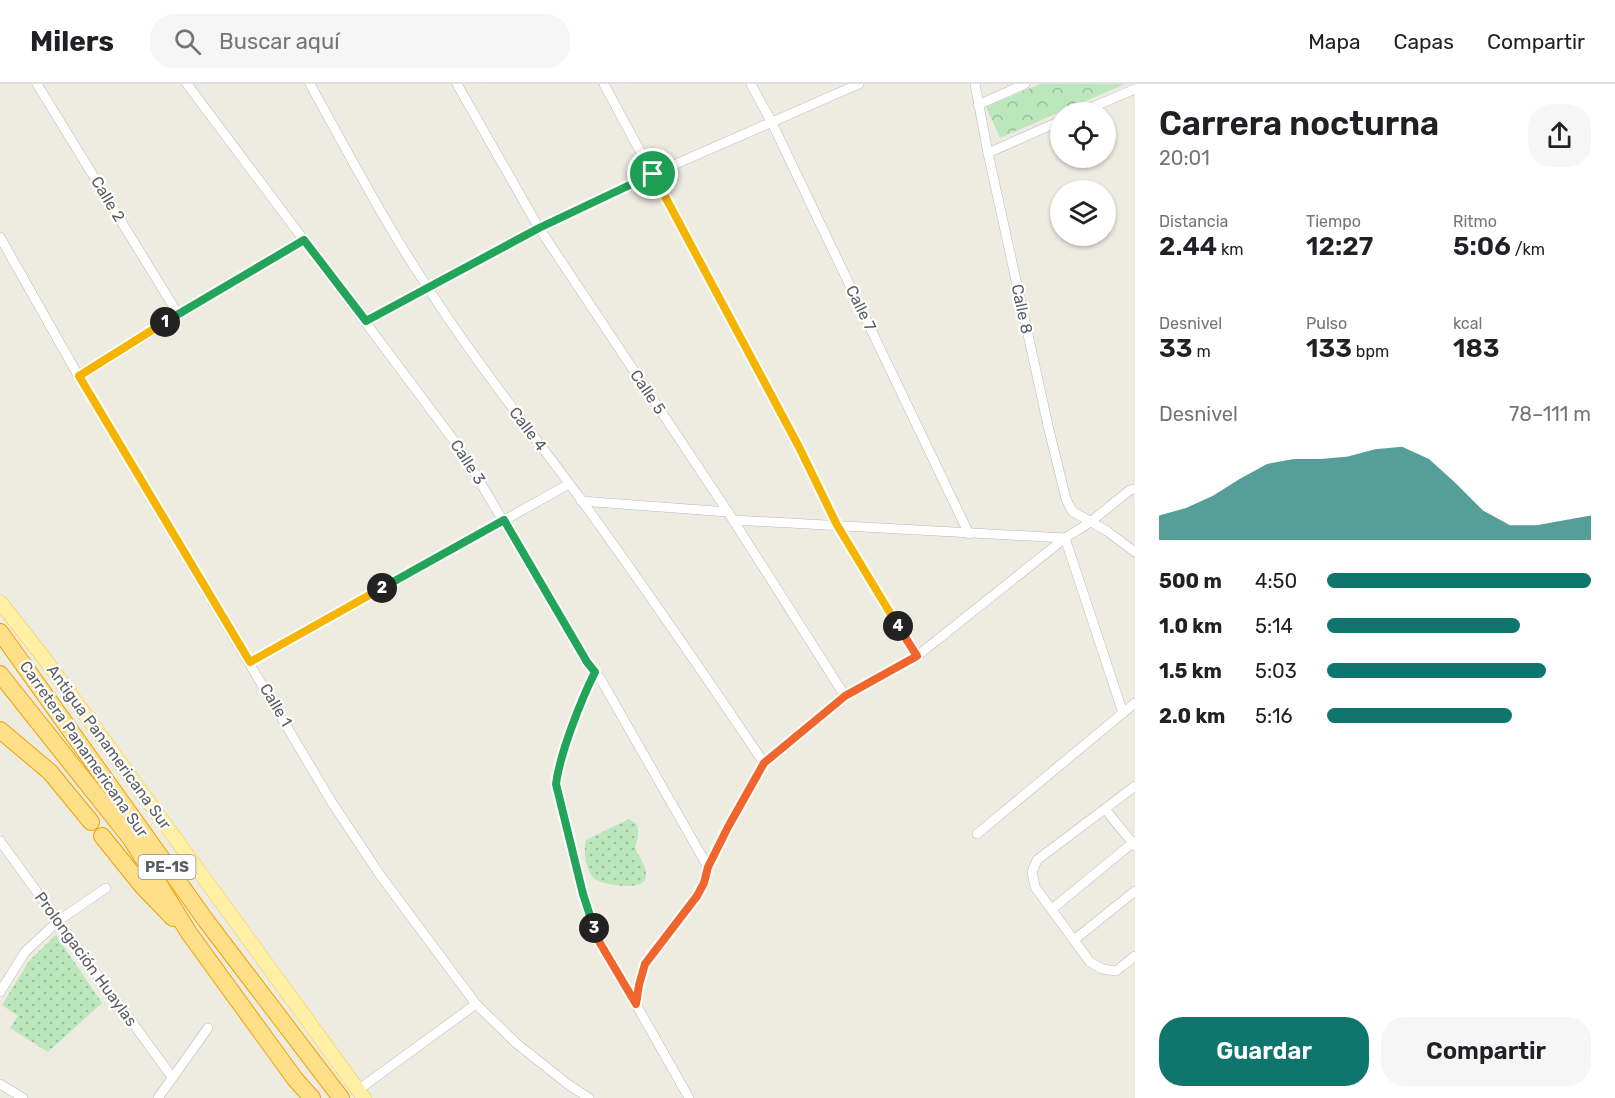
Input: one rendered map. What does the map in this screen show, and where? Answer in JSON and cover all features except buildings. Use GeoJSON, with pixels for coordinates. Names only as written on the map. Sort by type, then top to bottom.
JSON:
{"type":"FeatureCollection","features":[{"type":"Feature","properties":{"kind":"highway","name":"Carretera Panamericana Sur"},"geometry":{"type":"LineString","coordinates":[[0,632],[207,922],[340,1098]]}},
{"type":"Feature","properties":{"kind":"highway","name":"Carretera Panamericana Sur"},"geometry":{"type":"LineString","coordinates":[[0,674],[131,839],[189,933],[295,1079],[312,1098]]}},
{"type":"Feature","properties":{"kind":"highway"},"geometry":{"type":"LineString","coordinates":[[0,730],[50,772],[91,822]]}},
{"type":"Feature","properties":{"kind":"highway","name":"Carretera Panamericana Sur"},"geometry":{"type":"LineString","coordinates":[[102,836],[143,887],[189,933]]}},
{"type":"Feature","properties":{"kind":"main road","name":"Antigua Panamericana Sur"},"geometry":{"type":"LineString","coordinates":[[0,602],[44,658],[361,1094]]}},
{"type":"Feature","properties":{"kind":"street","name":"Calle 2"},"geometry":{"type":"LineString","coordinates":[[37,84],[178,314]]}},
{"type":"Feature","properties":{"kind":"street","name":"Calle 3"},"geometry":{"type":"LineString","coordinates":[[186,84],[461,450],[595,672],[708,867]]}},
{"type":"Feature","properties":{"kind":"street","name":"Calle 4"},"geometry":{"type":"LineString","coordinates":[[310,84],[365,183],[428,288],[491,379],[676,633],[764,763]]}},
{"type":"Feature","properties":{"kind":"street","name":"Calle 5"},"geometry":{"type":"LineString","coordinates":[[457,84],[539,228],[731,516],[845,696]]}},
{"type":"Feature","properties":{"kind":"street"},"geometry":{"type":"LineString","coordinates":[[604,84],[799,447],[837,525],[917,656]]}},
{"type":"Feature","properties":{"kind":"street","name":"Calle 7"},"geometry":{"type":"LineString","coordinates":[[751,84],[772,123],[969,534]]}},
{"type":"Feature","properties":{"kind":"street"},"geometry":{"type":"LineString","coordinates":[[366,321],[539,228],[653,174],[859,84]]}},
{"type":"Feature","properties":{"kind":"street","name":"Calle 8"},"geometry":{"type":"LineString","coordinates":[[975,84],[988,153],[1066,499],[1072,511],[1089,523],[1107,531],[1135,552]]}},
{"type":"Feature","properties":{"kind":"street"},"geometry":{"type":"LineString","coordinates":[[978,105],[1025,84]]}},
{"type":"Feature","properties":{"kind":"street"},"geometry":{"type":"LineString","coordinates":[[1104,102],[1135,89]]}},
{"type":"Feature","properties":{"kind":"street"},"geometry":{"type":"LineString","coordinates":[[988,153],[1050,126]]}},
{"type":"Feature","properties":{"kind":"street","name":"Calle 1"},"geometry":{"type":"LineString","coordinates":[[0,237],[79,376],[331,801],[380,875],[476,1004],[516,1043],[569,1086],[589,1098]]}},
{"type":"Feature","properties":{"kind":"street"},"geometry":{"type":"LineString","coordinates":[[79,376],[178,314],[304,240]]}},
{"type":"Feature","properties":{"kind":"street"},"geometry":{"type":"LineString","coordinates":[[250,662],[569,484]]}},
{"type":"Feature","properties":{"kind":"street"},"geometry":{"type":"LineString","coordinates":[[636,1004],[645,964],[697,896],[704,883],[708,867],[764,763],[845,696],[917,656],[1065,538],[1089,523],[1130,490],[1135,489]]}},
{"type":"Feature","properties":{"kind":"street"},"geometry":{"type":"LineString","coordinates":[[581,501],[837,525],[1065,538]]}},
{"type":"Feature","properties":{"kind":"street"},"geometry":{"type":"LineString","coordinates":[[1065,538],[1123,713]]}},
{"type":"Feature","properties":{"kind":"street"},"geometry":{"type":"LineString","coordinates":[[595,672],[586,690],[556,784],[583,894],[597,938],[689,1098]]}},
{"type":"Feature","properties":{"kind":"street"},"geometry":{"type":"LineString","coordinates":[[977,834],[1135,703]]}},
{"type":"Feature","properties":{"kind":"street"},"geometry":{"type":"LineString","coordinates":[[1135,786],[1037,860],[1032,872],[1035,887],[1090,962],[1102,969],[1116,971],[1135,956]]}},
{"type":"Feature","properties":{"kind":"street"},"geometry":{"type":"LineString","coordinates":[[1052,909],[1134,844],[1105,809]]}},
{"type":"Feature","properties":{"kind":"street","name":"Prolongación Huaylas"},"geometry":{"type":"LineString","coordinates":[[0,841],[172,1077]]}},
{"type":"Feature","properties":{"kind":"street"},"geometry":{"type":"LineString","coordinates":[[0,992],[25,951],[58,921],[105,888]]}},
{"type":"Feature","properties":{"kind":"street"},"geometry":{"type":"LineString","coordinates":[[1074,940],[1135,891]]}},
{"type":"Feature","properties":{"kind":"street"},"geometry":{"type":"LineString","coordinates":[[361,1094],[476,1004]]}},
{"type":"Feature","properties":{"kind":"street"},"geometry":{"type":"LineString","coordinates":[[158,1098],[208,1028]]}},
{"type":"Feature","properties":{"kind":"street"},"geometry":{"type":"LineString","coordinates":[[0,1084],[23,1098]]}},
{"type":"Feature","properties":{"kind":"green space"},"geometry":{"type":"Polygon","coordinates":[[[1040,84],[1125,84],[1083,102],[1050,102],[1050,116],[1000,138],[986,107],[1040,84]]]}},
{"type":"Feature","properties":{"kind":"green space"},"geometry":{"type":"Polygon","coordinates":[[[629,819],[636,823],[638,830],[635,847],[645,869],[644,882],[623,886],[595,879],[589,872],[586,861],[586,840],[629,819]]]}},
{"type":"Feature","properties":{"kind":"green space"},"geometry":{"type":"Polygon","coordinates":[[[56,935],[102,1003],[48,1052],[10,1028],[18,1016],[2,1005],[29,961],[56,935]]]}},
{"type":"Feature","properties":{"kind":"route"},"geometry":{"type":"LineString","coordinates":[[653,174],[799,447],[837,525],[917,656],[845,696],[764,763],[728,827],[708,867],[704,883],[697,896],[645,964],[636,1004],[597,938],[583,894],[556,784],[586,690],[595,672],[504,520],[250,662],[79,376],[304,240],[366,321],[539,228],[653,174]]}}]}
